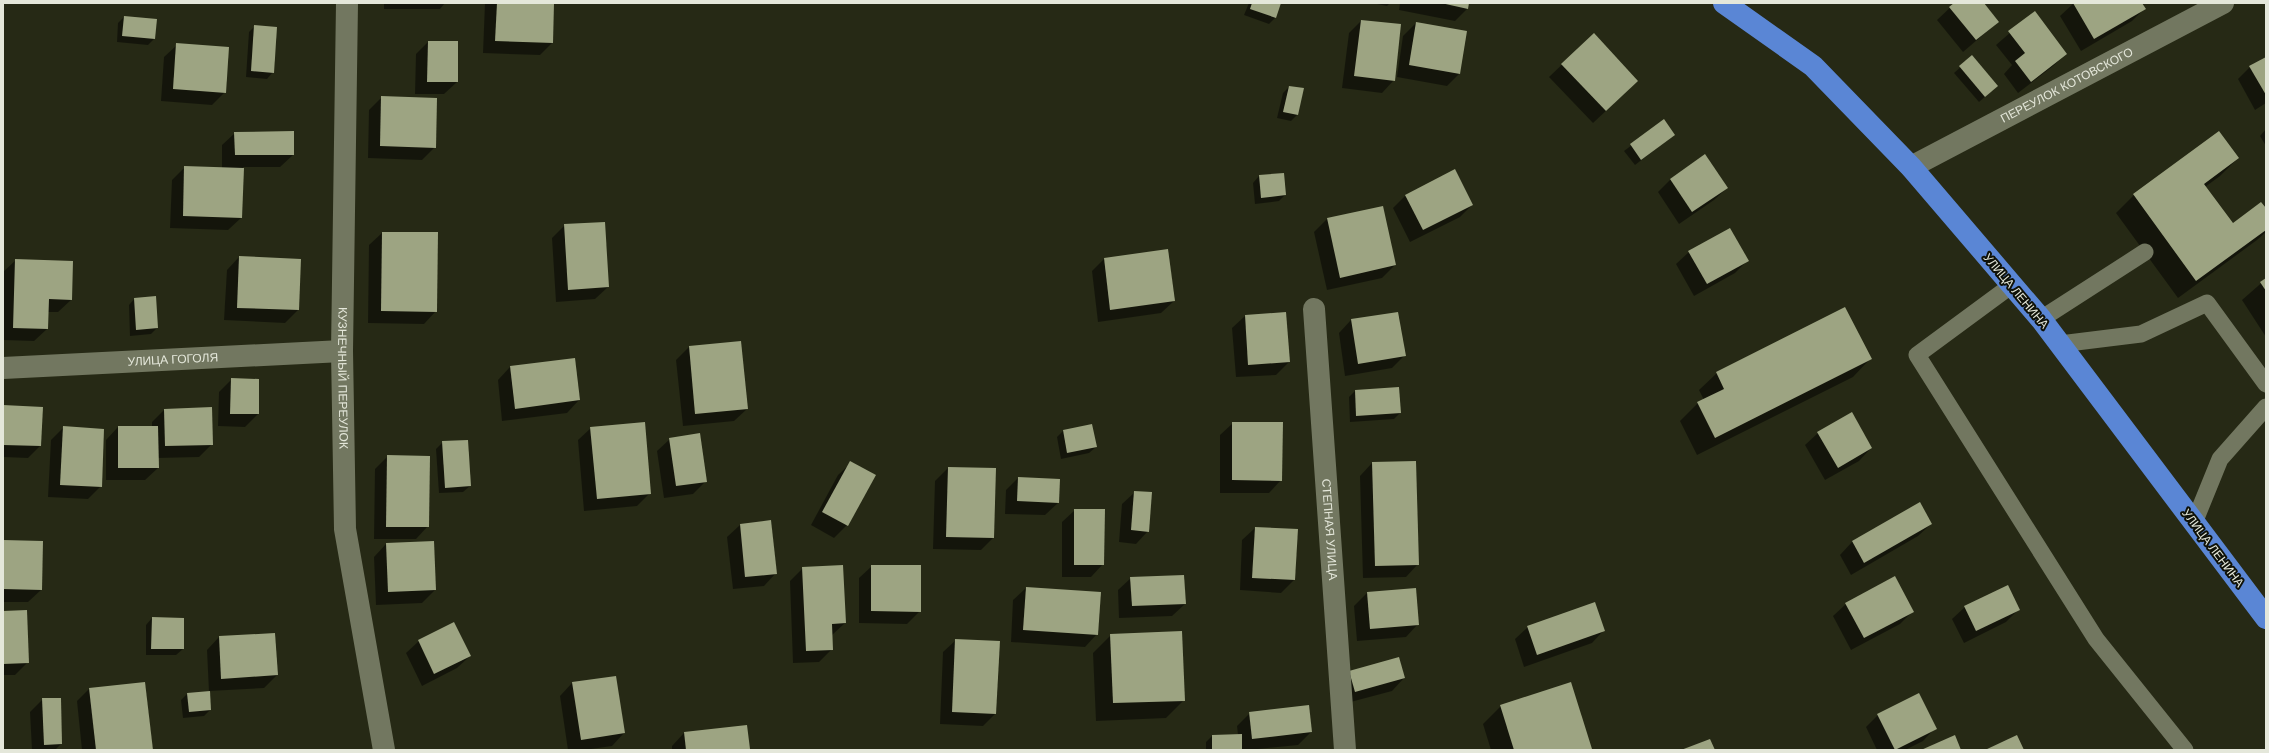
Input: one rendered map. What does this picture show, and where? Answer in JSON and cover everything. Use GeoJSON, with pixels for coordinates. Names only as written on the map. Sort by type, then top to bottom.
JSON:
{"type":"FeatureCollection","features":[{"type":"Feature","properties":{"kind":"highway","name":"УЛИЦА ЛЕНИНА"},"geometry":{"type":"LineString","coordinates":[[1724,3],[1813,66],[1911,167],[2041,319],[2194,523],[2258,596],[2266,618]]}},
{"type":"Feature","properties":{"kind":"street","name":"КУЗНЕЧНЫЙ ПЕРЕУЛОК"},"geometry":{"type":"LineString","coordinates":[[347,3],[342,351],[345,529],[384,750]]}},
{"type":"Feature","properties":{"kind":"street","name":"ПЕРЕУЛОК КОТОВСКОГО"},"geometry":{"type":"LineString","coordinates":[[1911,167],[2223,3]]}},
{"type":"Feature","properties":{"kind":"street","name":"СТЕПНАЯ УЛИЦА"},"geometry":{"type":"LineString","coordinates":[[1314,309],[1344,750]]}},
{"type":"Feature","properties":{"kind":"street","name":"УЛИЦА ГОГОЛЯ"},"geometry":{"type":"LineString","coordinates":[[3,368],[342,351]]}},
{"type":"Feature","properties":{"kind":"lane"},"geometry":{"type":"LineString","coordinates":[[2041,319],[2145,252]]}},
{"type":"Feature","properties":{"kind":"lane"},"geometry":{"type":"LineString","coordinates":[[2012,285],[1917,355],[2096,639],[2185,750]]}},
{"type":"Feature","properties":{"kind":"lane"},"geometry":{"type":"LineString","coordinates":[[2060,344],[2141,334],[2207,303],[2266,384]]}},
{"type":"Feature","properties":{"kind":"lane"},"geometry":{"type":"LineString","coordinates":[[2194,523],[2220,459],[2266,407]]}},
{"type":"Feature","properties":{"kind":"building"},"geometry":{"type":"Polygon","coordinates":[[[497,3],[554,3],[553,43],[495,41],[497,3]]]}},
{"type":"Feature","properties":{"kind":"building"},"geometry":{"type":"Polygon","coordinates":[[[1252,3],[1281,3],[1276,18],[1250,9],[1252,3]]]}},
{"type":"Feature","properties":{"kind":"building"},"geometry":{"type":"Polygon","coordinates":[[[1441,3],[1469,3],[1468,9],[1441,3]]]}},
{"type":"Feature","properties":{"kind":"building"},"geometry":{"type":"Polygon","coordinates":[[[1954,3],[1984,3],[1999,22],[1976,40],[1949,7],[1954,3]]]}},
{"type":"Feature","properties":{"kind":"building"},"geometry":{"type":"Polygon","coordinates":[[[2073,3],[2142,3],[2146,9],[2094,39],[2073,3]]]}},
{"type":"Feature","properties":{"kind":"building"},"geometry":{"type":"Polygon","coordinates":[[[2035,11],[2067,54],[2031,82],[2015,61],[2025,53],[2008,31],[2035,11]]]}},
{"type":"Feature","properties":{"kind":"building"},"geometry":{"type":"Polygon","coordinates":[[[124,16],[157,19],[155,39],[122,36],[124,16]]]}},
{"type":"Feature","properties":{"kind":"building"},"geometry":{"type":"Polygon","coordinates":[[[1361,20],[1401,24],[1395,81],[1354,76],[1361,20]]]}},
{"type":"Feature","properties":{"kind":"building"},"geometry":{"type":"Polygon","coordinates":[[[1416,22],[1467,31],[1460,74],[1409,65],[1416,22]]]}},
{"type":"Feature","properties":{"kind":"building"},"geometry":{"type":"Polygon","coordinates":[[[254,25],[277,27],[274,73],[251,71],[254,25]]]}},
{"type":"Feature","properties":{"kind":"building"},"geometry":{"type":"Polygon","coordinates":[[[1594,33],[1638,81],[1606,111],[1561,64],[1594,33]]]}},
{"type":"Feature","properties":{"kind":"building"},"geometry":{"type":"Polygon","coordinates":[[[428,41],[458,41],[458,82],[427,82],[428,41]]]}},
{"type":"Feature","properties":{"kind":"building"},"geometry":{"type":"Polygon","coordinates":[[[176,43],[229,47],[226,93],[173,89],[176,43]]]}},
{"type":"Feature","properties":{"kind":"building"},"geometry":{"type":"Polygon","coordinates":[[[1972,55],[1998,86],[1985,97],[1959,66],[1972,55]]]}},
{"type":"Feature","properties":{"kind":"building"},"geometry":{"type":"Polygon","coordinates":[[[2266,57],[2266,95],[2249,66],[2266,57]]]}},
{"type":"Feature","properties":{"kind":"building"},"geometry":{"type":"Polygon","coordinates":[[[1289,86],[1304,88],[1298,115],[1283,112],[1289,86]]]}},
{"type":"Feature","properties":{"kind":"building"},"geometry":{"type":"Polygon","coordinates":[[[381,96],[437,98],[436,148],[380,146],[381,96]]]}},
{"type":"Feature","properties":{"kind":"building"},"geometry":{"type":"Polygon","coordinates":[[[1664,119],[1675,135],[1641,160],[1630,144],[1664,119]]]}},
{"type":"Feature","properties":{"kind":"building"},"geometry":{"type":"Polygon","coordinates":[[[294,131],[294,155],[235,155],[234,132],[294,131]]]}},
{"type":"Feature","properties":{"kind":"building"},"geometry":{"type":"Polygon","coordinates":[[[2219,131],[2239,158],[2204,184],[2233,223],[2261,202],[2266,208],[2266,230],[2196,281],[2133,194],[2219,131]]]}},
{"type":"Feature","properties":{"kind":"building"},"geometry":{"type":"Polygon","coordinates":[[[1705,154],[1728,188],[1692,212],[1670,179],[1705,154]]]}},
{"type":"Feature","properties":{"kind":"building"},"geometry":{"type":"Polygon","coordinates":[[[184,166],[244,168],[242,218],[183,216],[184,166]]]}},
{"type":"Feature","properties":{"kind":"building"},"geometry":{"type":"Polygon","coordinates":[[[1455,169],[1473,205],[1423,230],[1405,195],[1455,169]]]}},
{"type":"Feature","properties":{"kind":"building"},"geometry":{"type":"Polygon","coordinates":[[[1284,173],[1286,195],[1261,198],[1259,175],[1284,173]]]}},
{"type":"Feature","properties":{"kind":"building"},"geometry":{"type":"Polygon","coordinates":[[[1383,206],[1396,265],[1340,278],[1327,218],[1383,206]]]}},
{"type":"Feature","properties":{"kind":"building"},"geometry":{"type":"Polygon","coordinates":[[[605,222],[609,287],[568,290],[564,224],[605,222]]]}},
{"type":"Feature","properties":{"kind":"building"},"geometry":{"type":"Polygon","coordinates":[[[1730,228],[1749,261],[1707,284],[1688,251],[1730,228]]]}},
{"type":"Feature","properties":{"kind":"building"},"geometry":{"type":"Polygon","coordinates":[[[382,232],[438,232],[437,312],[381,311],[382,232]]]}},
{"type":"Feature","properties":{"kind":"building"},"geometry":{"type":"Polygon","coordinates":[[[1168,249],[1175,301],[1110,310],[1104,258],[1168,249]]]}},
{"type":"Feature","properties":{"kind":"building"},"geometry":{"type":"Polygon","coordinates":[[[239,256],[301,259],[299,310],[237,308],[239,256]]]}},
{"type":"Feature","properties":{"kind":"building"},"geometry":{"type":"Polygon","coordinates":[[[15,259],[73,261],[72,300],[49,299],[48,329],[13,328],[15,259]]]}},
{"type":"Feature","properties":{"kind":"building"},"geometry":{"type":"Polygon","coordinates":[[[2266,278],[2266,291],[2260,282],[2266,278]]]}},
{"type":"Feature","properties":{"kind":"building"},"geometry":{"type":"Polygon","coordinates":[[[156,296],[158,328],[136,330],[134,298],[156,296]]]}},
{"type":"Feature","properties":{"kind":"building"},"geometry":{"type":"Polygon","coordinates":[[[1845,307],[1872,359],[1715,438],[1697,402],[1724,389],[1716,372],[1845,307]]]}},
{"type":"Feature","properties":{"kind":"building"},"geometry":{"type":"Polygon","coordinates":[[[1286,312],[1290,362],[1248,365],[1245,315],[1286,312]]]}},
{"type":"Feature","properties":{"kind":"building"},"geometry":{"type":"Polygon","coordinates":[[[1398,312],[1406,356],[1358,364],[1351,319],[1398,312]]]}},
{"type":"Feature","properties":{"kind":"building"},"geometry":{"type":"Polygon","coordinates":[[[741,341],[748,409],[695,414],[689,346],[741,341]]]}},
{"type":"Feature","properties":{"kind":"building"},"geometry":{"type":"Polygon","coordinates":[[[575,358],[580,400],[515,409],[510,366],[575,358]]]}},
{"type":"Feature","properties":{"kind":"building"},"geometry":{"type":"Polygon","coordinates":[[[231,378],[259,379],[259,414],[230,414],[231,378]]]}},
{"type":"Feature","properties":{"kind":"building"},"geometry":{"type":"Polygon","coordinates":[[[1399,387],[1401,413],[1356,416],[1355,390],[1399,387]]]}},
{"type":"Feature","properties":{"kind":"building"},"geometry":{"type":"Polygon","coordinates":[[[3,405],[43,407],[41,446],[3,445],[3,405]]]}},
{"type":"Feature","properties":{"kind":"building"},"geometry":{"type":"Polygon","coordinates":[[[212,407],[213,445],[165,446],[164,409],[212,407]]]}},
{"type":"Feature","properties":{"kind":"building"},"geometry":{"type":"Polygon","coordinates":[[[1852,412],[1872,448],[1838,468],[1817,432],[1852,412]]]}},
{"type":"Feature","properties":{"kind":"building"},"geometry":{"type":"Polygon","coordinates":[[[645,422],[651,494],[597,499],[590,427],[645,422]]]}},
{"type":"Feature","properties":{"kind":"building"},"geometry":{"type":"Polygon","coordinates":[[[1232,422],[1283,422],[1282,481],[1232,480],[1232,422]]]}},
{"type":"Feature","properties":{"kind":"building"},"geometry":{"type":"Polygon","coordinates":[[[1092,424],[1097,447],[1067,453],[1063,430],[1092,424]]]}},
{"type":"Feature","properties":{"kind":"building"},"geometry":{"type":"Polygon","coordinates":[[[63,426],[104,429],[102,487],[60,485],[63,426]]]}},
{"type":"Feature","properties":{"kind":"building"},"geometry":{"type":"Polygon","coordinates":[[[118,426],[158,426],[159,468],[118,468],[118,426]]]}},
{"type":"Feature","properties":{"kind":"building"},"geometry":{"type":"Polygon","coordinates":[[[700,433],[707,482],[676,486],[669,438],[700,433]]]}},
{"type":"Feature","properties":{"kind":"building"},"geometry":{"type":"Polygon","coordinates":[[[468,440],[471,486],[445,488],[442,441],[468,440]]]}},
{"type":"Feature","properties":{"kind":"building"},"geometry":{"type":"Polygon","coordinates":[[[387,455],[430,456],[429,527],[386,527],[387,455]]]}},
{"type":"Feature","properties":{"kind":"building"},"geometry":{"type":"Polygon","coordinates":[[[850,461],[876,475],[848,526],[822,512],[850,461]]]}},
{"type":"Feature","properties":{"kind":"building"},"geometry":{"type":"Polygon","coordinates":[[[1416,461],[1419,565],[1375,566],[1372,462],[1416,461]]]}},
{"type":"Feature","properties":{"kind":"building"},"geometry":{"type":"Polygon","coordinates":[[[948,467],[996,468],[994,538],[946,537],[948,467]]]}},
{"type":"Feature","properties":{"kind":"building"},"geometry":{"type":"Polygon","coordinates":[[[1018,477],[1060,479],[1059,503],[1017,501],[1018,477]]]}},
{"type":"Feature","properties":{"kind":"building"},"geometry":{"type":"Polygon","coordinates":[[[1134,491],[1152,492],[1149,532],[1131,530],[1134,491]]]}},
{"type":"Feature","properties":{"kind":"building"},"geometry":{"type":"Polygon","coordinates":[[[1920,502],[1932,524],[1864,563],[1852,541],[1920,502]]]}},
{"type":"Feature","properties":{"kind":"building"},"geometry":{"type":"Polygon","coordinates":[[[1074,509],[1105,509],[1104,565],[1074,565],[1074,509]]]}},
{"type":"Feature","properties":{"kind":"building"},"geometry":{"type":"Polygon","coordinates":[[[771,520],[777,574],[745,577],[740,524],[771,520]]]}},
{"type":"Feature","properties":{"kind":"building"},"geometry":{"type":"Polygon","coordinates":[[[1255,527],[1298,529],[1295,580],[1252,578],[1255,527]]]}},
{"type":"Feature","properties":{"kind":"building"},"geometry":{"type":"Polygon","coordinates":[[[3,540],[43,541],[42,590],[3,589],[3,540]]]}},
{"type":"Feature","properties":{"kind":"building"},"geometry":{"type":"Polygon","coordinates":[[[434,541],[436,590],[388,592],[386,543],[434,541]]]}},
{"type":"Feature","properties":{"kind":"building"},"geometry":{"type":"Polygon","coordinates":[[[843,565],[846,623],[832,624],[833,650],[806,651],[802,567],[843,565]]]}},
{"type":"Feature","properties":{"kind":"building"},"geometry":{"type":"Polygon","coordinates":[[[871,565],[921,565],[921,612],[871,611],[871,565]]]}},
{"type":"Feature","properties":{"kind":"building"},"geometry":{"type":"Polygon","coordinates":[[[1184,575],[1186,604],[1132,606],[1130,577],[1184,575]]]}},
{"type":"Feature","properties":{"kind":"building"},"geometry":{"type":"Polygon","coordinates":[[[1895,576],[1914,612],[1864,638],[1845,603],[1895,576]]]}},
{"type":"Feature","properties":{"kind":"building"},"geometry":{"type":"Polygon","coordinates":[[[2008,585],[2020,610],[1976,631],[1964,606],[2008,585]]]}},
{"type":"Feature","properties":{"kind":"building"},"geometry":{"type":"Polygon","coordinates":[[[1026,587],[1101,592],[1098,635],[1023,630],[1026,587]]]}},
{"type":"Feature","properties":{"kind":"building"},"geometry":{"type":"Polygon","coordinates":[[[1416,588],[1419,625],[1370,629],[1367,592],[1416,588]]]}},
{"type":"Feature","properties":{"kind":"building"},"geometry":{"type":"Polygon","coordinates":[[[1595,602],[1605,631],[1537,655],[1527,626],[1595,602]]]}},
{"type":"Feature","properties":{"kind":"building"},"geometry":{"type":"Polygon","coordinates":[[[27,610],[29,663],[3,664],[3,611],[27,610]]]}},
{"type":"Feature","properties":{"kind":"building"},"geometry":{"type":"Polygon","coordinates":[[[152,617],[184,618],[184,649],[151,649],[152,617]]]}},
{"type":"Feature","properties":{"kind":"building"},"geometry":{"type":"Polygon","coordinates":[[[454,622],[471,656],[434,674],[418,640],[454,622]]]}},
{"type":"Feature","properties":{"kind":"building"},"geometry":{"type":"Polygon","coordinates":[[[1182,631],[1185,701],[1113,703],[1110,634],[1182,631]]]}},
{"type":"Feature","properties":{"kind":"building"},"geometry":{"type":"Polygon","coordinates":[[[275,633],[278,675],[221,679],[219,636],[275,633]]]}},
{"type":"Feature","properties":{"kind":"building"},"geometry":{"type":"Polygon","coordinates":[[[955,639],[1000,641],[996,714],[952,712],[955,639]]]}},
{"type":"Feature","properties":{"kind":"building"},"geometry":{"type":"Polygon","coordinates":[[[1399,657],[1405,678],[1355,692],[1349,671],[1399,657]]]}},
{"type":"Feature","properties":{"kind":"building"},"geometry":{"type":"Polygon","coordinates":[[[616,676],[625,733],[581,740],[572,682],[616,676]]]}},
{"type":"Feature","properties":{"kind":"building"},"geometry":{"type":"Polygon","coordinates":[[[145,682],[153,750],[96,750],[89,688],[145,682]]]}},
{"type":"Feature","properties":{"kind":"building"},"geometry":{"type":"Polygon","coordinates":[[[1571,682],[1592,749],[1514,750],[1500,705],[1571,682]]]}},
{"type":"Feature","properties":{"kind":"building"},"geometry":{"type":"Polygon","coordinates":[[[210,691],[211,710],[189,712],[187,693],[210,691]]]}},
{"type":"Feature","properties":{"kind":"building"},"geometry":{"type":"Polygon","coordinates":[[[1919,693],[1937,729],[1895,750],[1877,714],[1919,693]]]}},
{"type":"Feature","properties":{"kind":"building"},"geometry":{"type":"Polygon","coordinates":[[[42,698],[61,698],[62,744],[44,745],[42,698]]]}},
{"type":"Feature","properties":{"kind":"building"},"geometry":{"type":"Polygon","coordinates":[[[1309,705],[1312,732],[1252,739],[1249,712],[1309,705]]]}},
{"type":"Feature","properties":{"kind":"building"},"geometry":{"type":"Polygon","coordinates":[[[747,725],[750,749],[686,750],[684,732],[747,725]]]}},
{"type":"Feature","properties":{"kind":"building"},"geometry":{"type":"Polygon","coordinates":[[[1242,734],[1242,750],[1212,750],[1212,735],[1242,734]]]}},
{"type":"Feature","properties":{"kind":"building"},"geometry":{"type":"Polygon","coordinates":[[[1955,735],[1961,750],[1921,750],[1955,735]]]}},
{"type":"Feature","properties":{"kind":"building"},"geometry":{"type":"Polygon","coordinates":[[[2017,735],[2024,750],[1985,750],[2017,735]]]}},
{"type":"Feature","properties":{"kind":"building"},"geometry":{"type":"Polygon","coordinates":[[[1710,739],[1715,750],[1681,750],[1710,739]]]}}]}
